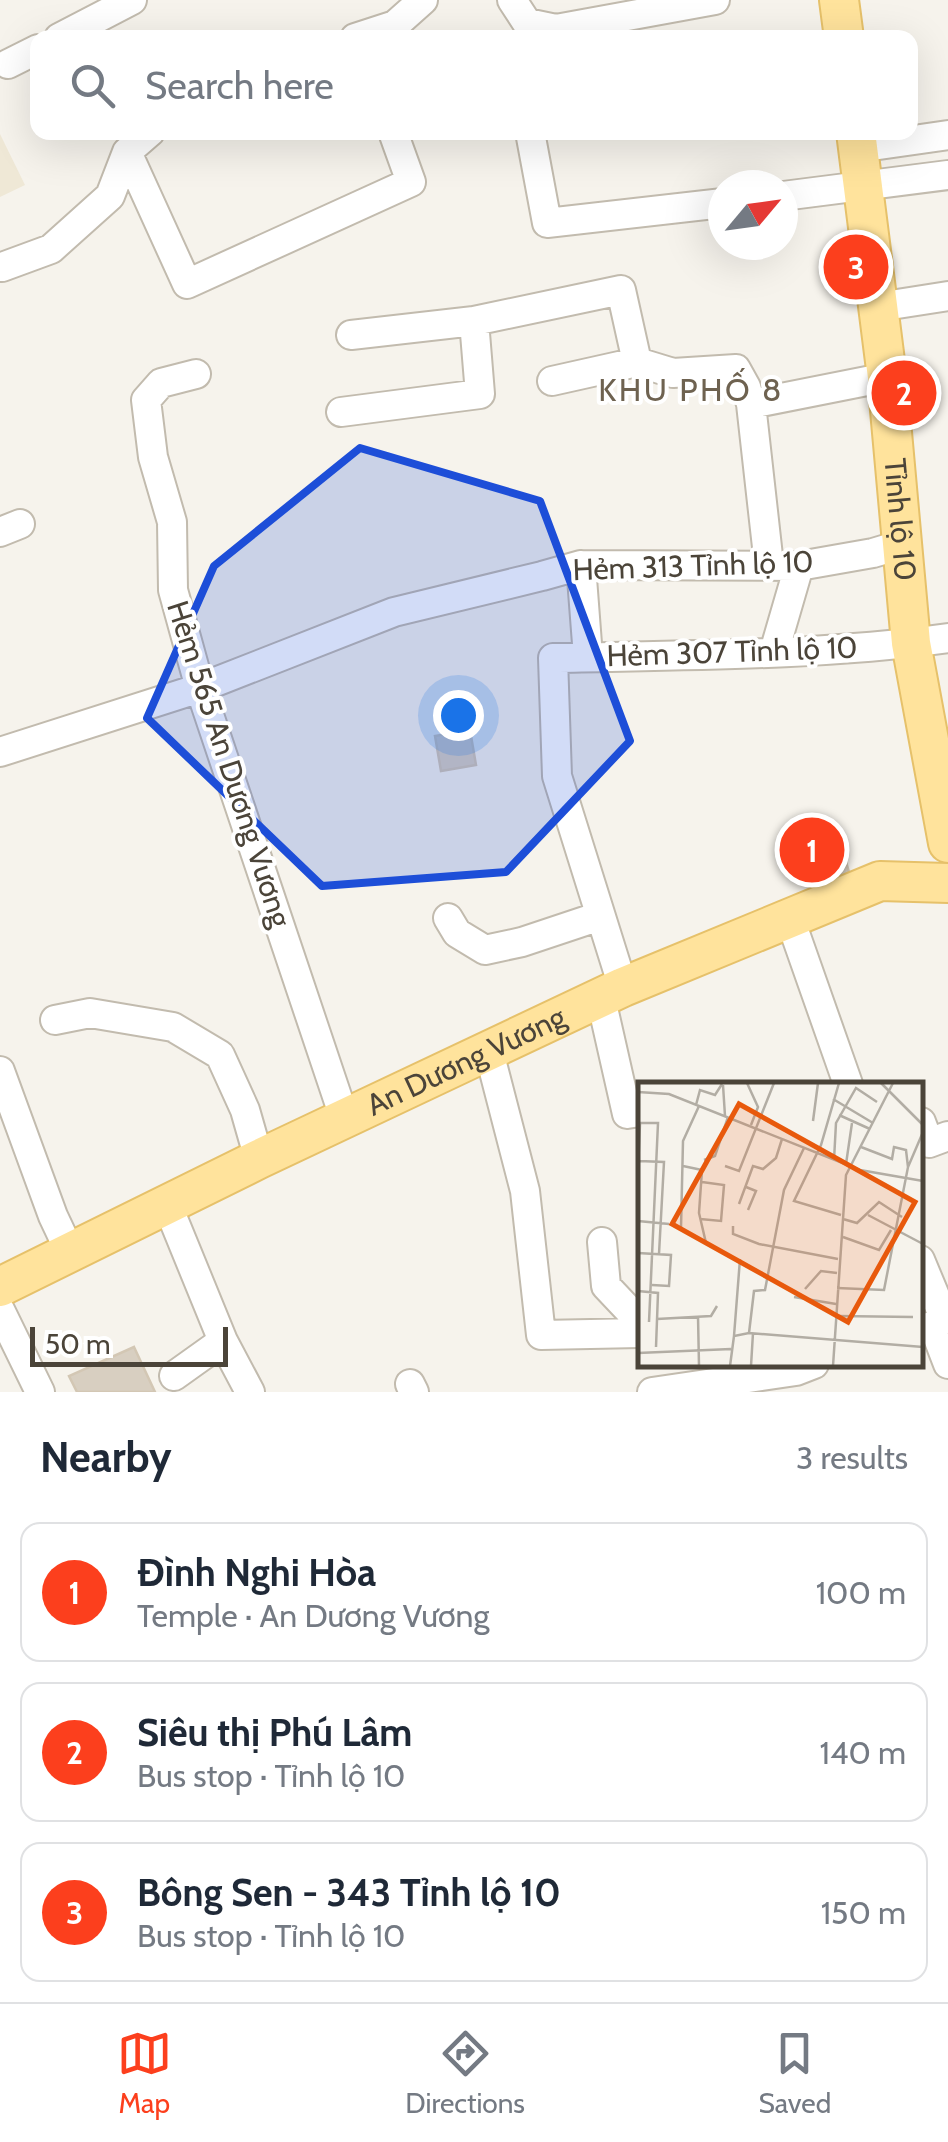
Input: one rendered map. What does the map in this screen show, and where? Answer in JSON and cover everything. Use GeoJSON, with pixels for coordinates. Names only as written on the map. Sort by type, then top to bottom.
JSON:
{"type":"FeatureCollection","features":[{"type":"Feature","properties":{"kind":"main road"},"geometry":{"type":"LineString","coordinates":[[839,0],[843,30]]}},
{"type":"Feature","properties":{"kind":"main road","name":"Tỉnh lộ 10"},"geometry":{"type":"LineString","coordinates":[[857,140],[887,377],[910,643],[940,757],[948,843]]}},
{"type":"Feature","properties":{"kind":"main road","name":"An Dương Vương"},"geometry":{"type":"LineString","coordinates":[[0,1287],[612,993],[880,881],[948,882]]}},
{"type":"Feature","properties":{"kind":"street"},"geometry":{"type":"LineString","coordinates":[[74,30],[132,0]]}},
{"type":"Feature","properties":{"kind":"street"},"geometry":{"type":"LineString","coordinates":[[379,30],[395,25],[423,0]]}},
{"type":"Feature","properties":{"kind":"street"},"geometry":{"type":"LineString","coordinates":[[512,0],[527,23],[556,29],[715,0]]}},
{"type":"Feature","properties":{"kind":"street"},"geometry":{"type":"LineString","coordinates":[[8,64],[30,52]]}},
{"type":"Feature","properties":{"kind":"street"},"geometry":{"type":"LineString","coordinates":[[918,137],[948,135]]}},
{"type":"Feature","properties":{"kind":"street"},"geometry":{"type":"LineString","coordinates":[[2,266],[51,249],[110,196],[127,152],[141,140]]}},
{"type":"Feature","properties":{"kind":"street"},"geometry":{"type":"LineString","coordinates":[[127,152],[187,284],[410,182],[396,140]]}},
{"type":"Feature","properties":{"kind":"street"},"geometry":{"type":"LineString","coordinates":[[532,140],[548,224],[708,205]]}},
{"type":"Feature","properties":{"kind":"street"},"geometry":{"type":"LineString","coordinates":[[798,194],[948,176]]}},
{"type":"Feature","properties":{"kind":"street"},"geometry":{"type":"LineString","coordinates":[[351,335],[474,321],[621,290],[637,362]]}},
{"type":"Feature","properties":{"kind":"street"},"geometry":{"type":"LineString","coordinates":[[878,307],[948,296]]}},
{"type":"Feature","properties":{"kind":"street"},"geometry":{"type":"LineString","coordinates":[[341,412],[480,394],[474,321]]}},
{"type":"Feature","properties":{"kind":"street"},"geometry":{"type":"LineString","coordinates":[[552,382],[637,362],[673,374],[736,369],[751,404],[769,566]]}},
{"type":"Feature","properties":{"kind":"street","name":"Hẻm 565 An Dương Vương"},"geometry":{"type":"LineString","coordinates":[[196,374],[161,383],[146,400],[153,457],[172,522],[173,590],[200,688],[345,1120]]}},
{"type":"Feature","properties":{"kind":"street"},"geometry":{"type":"LineString","coordinates":[[751,404],[887,377]]}},
{"type":"Feature","properties":{"kind":"street","name":"Hẻm 313 Tỉnh lộ 10"},"geometry":{"type":"LineString","coordinates":[[0,752],[200,688],[394,612],[581,564],[799,566],[903,544]]}},
{"type":"Feature","properties":{"kind":"street"},"geometry":{"type":"LineString","coordinates":[[581,564],[588,658]]}},
{"type":"Feature","properties":{"kind":"street"},"geometry":{"type":"LineString","coordinates":[[774,652],[799,566]]}},
{"type":"Feature","properties":{"kind":"street","name":"Hẻm 307 Tỉnh lộ 10"},"geometry":{"type":"LineString","coordinates":[[600,916],[557,776],[552,658],[774,652],[948,638]]}},
{"type":"Feature","properties":{"kind":"street"},"geometry":{"type":"LineString","coordinates":[[448,918],[457,934],[486,950],[600,916],[628,1114],[638,1112]]}},
{"type":"Feature","properties":{"kind":"street"},"geometry":{"type":"LineString","coordinates":[[790,919],[847,1082]]}},
{"type":"Feature","properties":{"kind":"street"},"geometry":{"type":"LineString","coordinates":[[55,1020],[90,1013],[173,1027],[220,1055],[245,1110],[259,1160]]}},
{"type":"Feature","properties":{"kind":"street"},"geometry":{"type":"LineString","coordinates":[[489,1052],[524,1190],[541,1335],[638,1333]]}},
{"type":"Feature","properties":{"kind":"street"},"geometry":{"type":"LineString","coordinates":[[0,1071],[70,1252]]}},
{"type":"Feature","properties":{"kind":"street"},"geometry":{"type":"LineString","coordinates":[[923,1125],[929,1143],[948,1136]]}},
{"type":"Feature","properties":{"kind":"street"},"geometry":{"type":"LineString","coordinates":[[167,1204],[224,1341],[250,1392]]}},
{"type":"Feature","properties":{"kind":"street"},"geometry":{"type":"LineString","coordinates":[[602,1242],[606,1286],[638,1320]]}},
{"type":"Feature","properties":{"kind":"street"},"geometry":{"type":"LineString","coordinates":[[923,1271],[948,1364]]}},
{"type":"Feature","properties":{"kind":"street"},"geometry":{"type":"LineString","coordinates":[[0,1310],[40,1392]]}},
{"type":"Feature","properties":{"kind":"street"},"geometry":{"type":"LineString","coordinates":[[174,1376],[224,1341]]}},
{"type":"Feature","properties":{"kind":"street"},"geometry":{"type":"LineString","coordinates":[[652,1392],[696,1380],[804,1376]]}},
{"type":"Feature","properties":{"kind":"highlighted area"},"geometry":{"type":"Polygon","coordinates":[[[360,448],[540,501],[630,741],[506,872],[322,886],[147,718],[214,566],[360,448]]]}},
{"type":"Feature","properties":{"kind":"shaded area"},"geometry":{"type":"Polygon","coordinates":[[[0,134],[25,185],[0,197],[0,134]]]}},
{"type":"Feature","properties":{"kind":"building"},"geometry":{"type":"Polygon","coordinates":[[[470,730],[476,765],[441,771],[435,736],[470,730]]]}},
{"type":"Feature","properties":{"kind":"building"},"geometry":{"type":"Polygon","coordinates":[[[835,824],[851,879],[820,888],[812,860],[787,867],[779,840],[835,824]]]}},
{"type":"Feature","properties":{"kind":"building"},"geometry":{"type":"Polygon","coordinates":[[[134,1347],[155,1392],[77,1392],[69,1376],[134,1347]]]}},
{"type":"Feature","properties":{"kind":"place","name":"Bông Sen - 343 Tỉnh lộ 10"},"geometry":{"type":"Point","coordinates":[856,267]}},
{"type":"Feature","properties":{"kind":"place","name":"Siêu thị Phú Lâm"},"geometry":{"type":"Point","coordinates":[904,393]}},
{"type":"Feature","properties":{"kind":"place","name":"Đình Nghi Hòa"},"geometry":{"type":"Point","coordinates":[812,850]}},
{"type":"Feature","properties":{"kind":"district","name":"KHU PHỐ 8"},"geometry":{"type":"Point","coordinates":[691,390]}}]}
